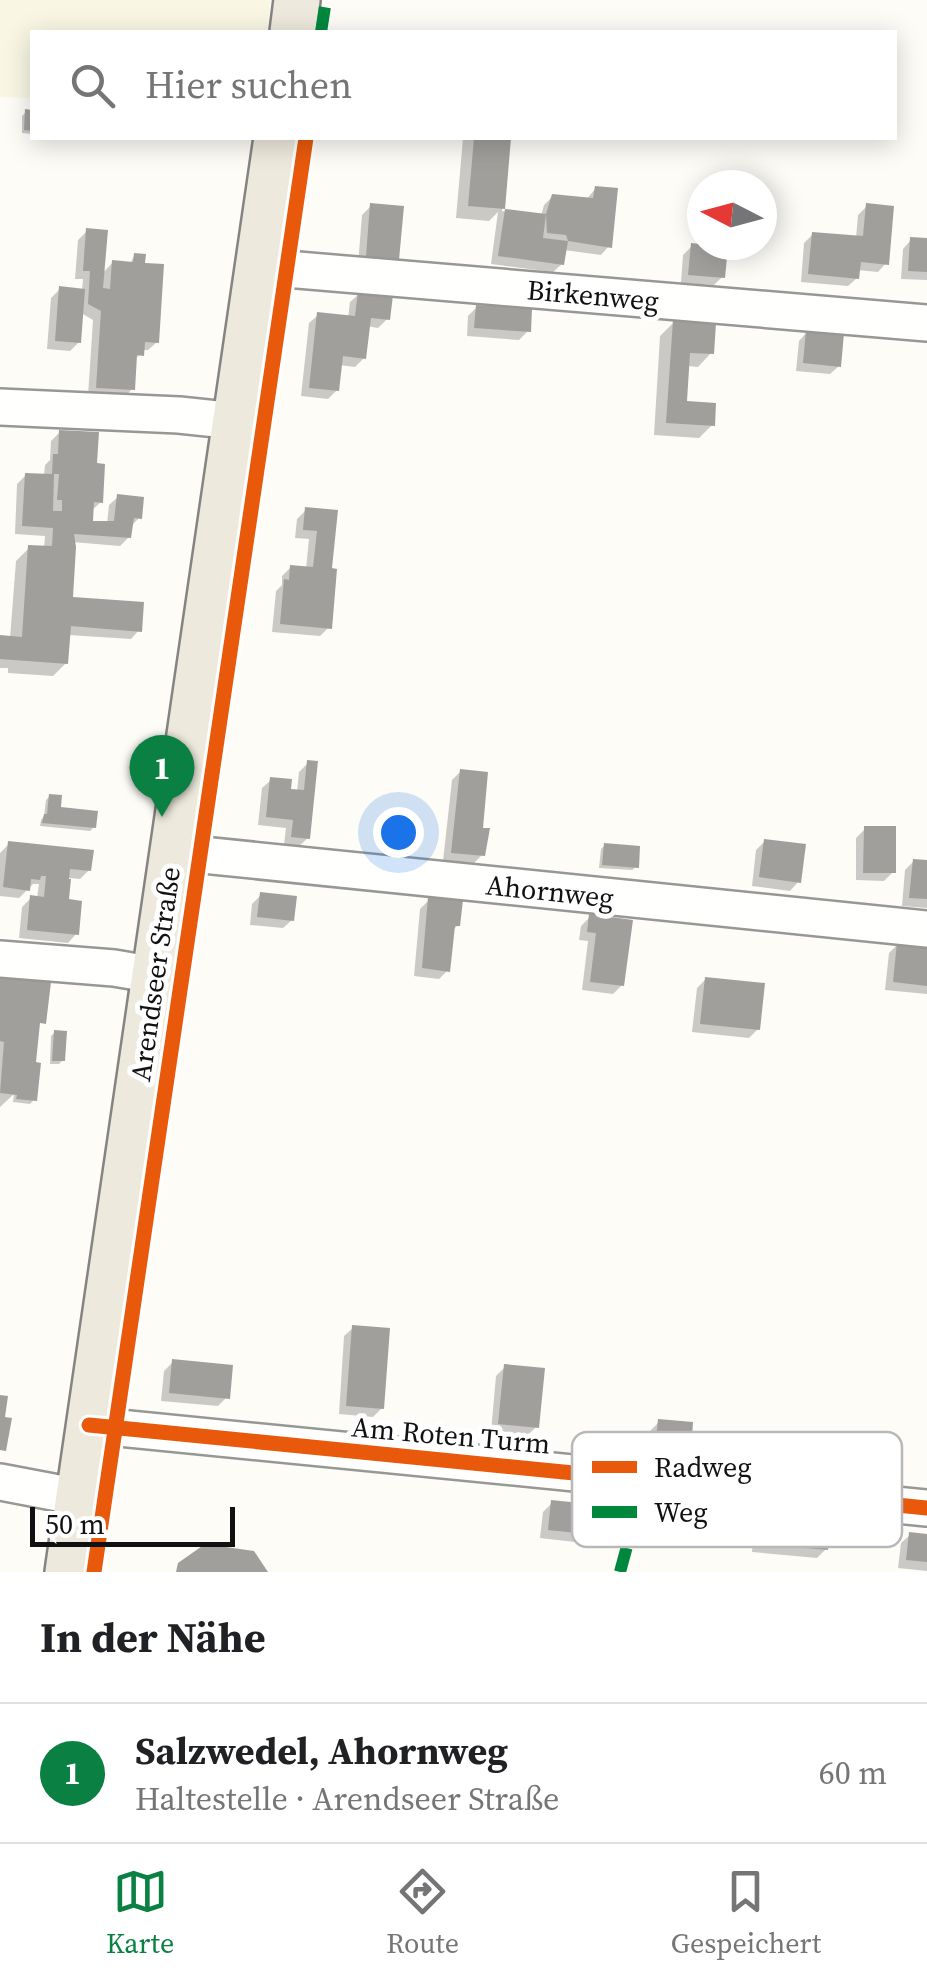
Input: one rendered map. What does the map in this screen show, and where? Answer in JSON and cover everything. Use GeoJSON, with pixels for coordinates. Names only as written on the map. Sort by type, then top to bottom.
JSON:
{"type":"FeatureCollection","features":[{"type":"Feature","properties":{"kind":"main road"},"geometry":{"type":"LineString","coordinates":[[292,30],[297,0]]}},
{"type":"Feature","properties":{"kind":"main road","name":"Arendseer Straße"},"geometry":{"type":"LineString","coordinates":[[68,1572],[173,852],[228,569],[236,422],[277,140]]}},
{"type":"Feature","properties":{"kind":"street","name":"Birkenweg"},"geometry":{"type":"LineString","coordinates":[[259,264],[927,323]]}},
{"type":"Feature","properties":{"kind":"street"},"geometry":{"type":"LineString","coordinates":[[0,406],[179,415],[236,422]]}},
{"type":"Feature","properties":{"kind":"street","name":"Ahornweg"},"geometry":{"type":"LineString","coordinates":[[173,852],[927,930]]}},
{"type":"Feature","properties":{"kind":"street"},"geometry":{"type":"LineString","coordinates":[[0,959],[155,975]]}},
{"type":"Feature","properties":{"kind":"street","name":"Am Roten Turm"},"geometry":{"type":"LineString","coordinates":[[89,1424],[572,1472]]}},
{"type":"Feature","properties":{"kind":"street"},"geometry":{"type":"LineString","coordinates":[[0,1482],[79,1497]]}},
{"type":"Feature","properties":{"kind":"street","name":"Am Roten Turm"},"geometry":{"type":"LineString","coordinates":[[902,1505],[927,1508]]}},
{"type":"Feature","properties":{"kind":"shaded area"},"geometry":{"type":"Polygon","coordinates":[[[0,0],[270,0],[268,30],[30,30],[30,98],[0,97],[0,0]]]}},
{"type":"Feature","properties":{"kind":"building"},"geometry":{"type":"Polygon","coordinates":[[[25,109],[30,110],[30,131],[24,130],[25,109]]]}},
{"type":"Feature","properties":{"kind":"building"},"geometry":{"type":"Polygon","coordinates":[[[474,140],[511,140],[505,209],[468,206],[474,140]]]}},
{"type":"Feature","properties":{"kind":"building"},"geometry":{"type":"Polygon","coordinates":[[[595,186],[618,188],[612,248],[568,241],[566,235],[547,233],[546,214],[552,194],[593,198],[595,186]]]}},
{"type":"Feature","properties":{"kind":"building"},"geometry":{"type":"Polygon","coordinates":[[[370,203],[404,206],[399,260],[366,257],[370,203]]]}},
{"type":"Feature","properties":{"kind":"building"},"geometry":{"type":"Polygon","coordinates":[[[866,203],[894,206],[889,265],[861,262],[859,279],[808,274],[812,232],[863,236],[866,203]]]}},
{"type":"Feature","properties":{"kind":"building"},"geometry":{"type":"Polygon","coordinates":[[[505,209],[546,214],[543,238],[568,241],[564,265],[498,256],[505,209]]]}},
{"type":"Feature","properties":{"kind":"building"},"geometry":{"type":"Polygon","coordinates":[[[86,228],[108,230],[103,288],[110,289],[112,260],[133,262],[134,253],[146,254],[145,263],[164,264],[159,343],[145,342],[144,356],[137,355],[135,390],[96,388],[101,311],[88,304],[90,271],[83,271],[86,228]]]}},
{"type":"Feature","properties":{"kind":"building"},"geometry":{"type":"Polygon","coordinates":[[[910,237],[927,238],[927,272],[908,271],[910,237]]]}},
{"type":"Feature","properties":{"kind":"building"},"geometry":{"type":"Polygon","coordinates":[[[689,260],[727,260],[725,278],[688,275],[689,260]]]}},
{"type":"Feature","properties":{"kind":"building"},"geometry":{"type":"Polygon","coordinates":[[[59,286],[85,289],[81,343],[55,341],[59,286]]]}},
{"type":"Feature","properties":{"kind":"building"},"geometry":{"type":"Polygon","coordinates":[[[358,291],[393,295],[390,320],[371,318],[366,359],[343,356],[339,391],[309,388],[317,312],[355,316],[358,291]]]}},
{"type":"Feature","properties":{"kind":"building"},"geometry":{"type":"Polygon","coordinates":[[[476,305],[532,308],[531,332],[474,328],[476,305]]]}},
{"type":"Feature","properties":{"kind":"building"},"geometry":{"type":"Polygon","coordinates":[[[673,320],[716,323],[714,354],[690,353],[687,401],[716,403],[715,426],[666,423],[673,320]]]}},
{"type":"Feature","properties":{"kind":"building"},"geometry":{"type":"Polygon","coordinates":[[[806,330],[844,333],[841,367],[803,363],[806,330]]]}},
{"type":"Feature","properties":{"kind":"building"},"geometry":{"type":"Polygon","coordinates":[[[59,430],[99,432],[97,463],[105,464],[103,503],[94,502],[93,521],[114,521],[117,494],[144,497],[142,519],[134,518],[131,538],[74,534],[73,597],[144,602],[142,632],[71,626],[68,664],[0,659],[0,635],[22,637],[28,545],[52,546],[53,528],[22,526],[25,473],[52,474],[53,454],[58,454],[59,430]],[[54,474],[53,511],[62,511],[62,500],[57,500],[59,474],[54,474]]]}},
{"type":"Feature","properties":{"kind":"building"},"geometry":{"type":"Polygon","coordinates":[[[305,507],[338,510],[332,568],[337,569],[332,629],[280,624],[284,579],[289,580],[290,565],[313,567],[317,531],[303,530],[305,507]]]}},
{"type":"Feature","properties":{"kind":"building"},"geometry":{"type":"Polygon","coordinates":[[[307,760],[318,761],[310,839],[291,837],[293,820],[266,817],[270,777],[292,779],[291,789],[304,790],[307,760]]]}},
{"type":"Feature","properties":{"kind":"building"},"geometry":{"type":"Polygon","coordinates":[[[460,769],[488,772],[483,828],[490,828],[485,856],[451,853],[460,769]]]}},
{"type":"Feature","properties":{"kind":"building"},"geometry":{"type":"Polygon","coordinates":[[[49,794],[62,795],[61,807],[98,811],[96,828],[42,823],[49,794]]]}},
{"type":"Feature","properties":{"kind":"building"},"geometry":{"type":"Polygon","coordinates":[[[864,826],[896,826],[896,873],[863,873],[864,826]]]}},
{"type":"Feature","properties":{"kind":"building"},"geometry":{"type":"Polygon","coordinates":[[[764,839],[806,844],[801,883],[759,877],[764,839]]]}},
{"type":"Feature","properties":{"kind":"building"},"geometry":{"type":"Polygon","coordinates":[[[8,841],[94,850],[91,871],[70,869],[69,899],[82,901],[79,935],[27,930],[30,895],[44,897],[46,876],[31,879],[30,891],[3,887],[8,841]]]}},
{"type":"Feature","properties":{"kind":"building"},"geometry":{"type":"Polygon","coordinates":[[[604,843],[640,846],[639,868],[602,865],[604,843]]]}},
{"type":"Feature","properties":{"kind":"building"},"geometry":{"type":"Polygon","coordinates":[[[913,859],[927,860],[927,899],[909,898],[913,859]]]}},
{"type":"Feature","properties":{"kind":"building"},"geometry":{"type":"Polygon","coordinates":[[[260,892],[297,896],[294,921],[257,917],[260,892]]]}},
{"type":"Feature","properties":{"kind":"building"},"geometry":{"type":"Polygon","coordinates":[[[428,897],[463,900],[460,926],[455,926],[450,972],[422,968],[428,897]]]}},
{"type":"Feature","properties":{"kind":"building"},"geometry":{"type":"Polygon","coordinates":[[[589,914],[633,920],[624,986],[590,982],[596,933],[587,932],[589,914]]]}},
{"type":"Feature","properties":{"kind":"building"},"geometry":{"type":"Polygon","coordinates":[[[897,942],[927,945],[927,986],[893,982],[897,942]]]}},
{"type":"Feature","properties":{"kind":"building"},"geometry":{"type":"Polygon","coordinates":[[[705,977],[765,983],[760,1030],[700,1024],[705,977]]]}},
{"type":"Feature","properties":{"kind":"building"},"geometry":{"type":"Polygon","coordinates":[[[0,978],[51,982],[46,1024],[40,1023],[37,1101],[0,1093],[4,1042],[0,1041],[0,978]]]}},
{"type":"Feature","properties":{"kind":"building"},"geometry":{"type":"Polygon","coordinates":[[[54,1030],[67,1031],[65,1061],[52,1061],[54,1030]]]}},
{"type":"Feature","properties":{"kind":"building"},"geometry":{"type":"Polygon","coordinates":[[[352,1325],[390,1328],[384,1409],[346,1406],[352,1325]]]}},
{"type":"Feature","properties":{"kind":"building"},"geometry":{"type":"Polygon","coordinates":[[[172,1359],[233,1365],[230,1399],[169,1393],[172,1359]]]}},
{"type":"Feature","properties":{"kind":"building"},"geometry":{"type":"Polygon","coordinates":[[[504,1364],[545,1368],[539,1428],[498,1424],[504,1364]]]}},
{"type":"Feature","properties":{"kind":"building"},"geometry":{"type":"Polygon","coordinates":[[[0,1395],[8,1396],[5,1417],[12,1418],[6,1451],[0,1450],[0,1395]]]}},
{"type":"Feature","properties":{"kind":"building"},"geometry":{"type":"Polygon","coordinates":[[[658,1419],[693,1422],[692,1432],[657,1432],[658,1419]]]}},
{"type":"Feature","properties":{"kind":"building"},"geometry":{"type":"Polygon","coordinates":[[[551,1500],[572,1502],[572,1533],[548,1530],[551,1500]]]}},
{"type":"Feature","properties":{"kind":"building"},"geometry":{"type":"Polygon","coordinates":[[[909,1532],[927,1534],[927,1562],[906,1560],[909,1532]]]}},
{"type":"Feature","properties":{"kind":"building"},"geometry":{"type":"Polygon","coordinates":[[[205,1544],[254,1551],[268,1572],[176,1572],[178,1563],[205,1544]]]}},
{"type":"Feature","properties":{"kind":"marked path"},"geometry":{"type":"LineString","coordinates":[[321,30],[326,0]]}},
{"type":"Feature","properties":{"kind":"marked path"},"geometry":{"type":"LineString","coordinates":[[620,1572],[627,1547]]}},
{"type":"Feature","properties":{"kind":"cycle path"},"geometry":{"type":"LineString","coordinates":[[94,1572],[306,140]]}},
{"type":"Feature","properties":{"kind":"cycle path"},"geometry":{"type":"LineString","coordinates":[[89,1425],[572,1473]]}},
{"type":"Feature","properties":{"kind":"cycle path"},"geometry":{"type":"LineString","coordinates":[[902,1506],[927,1508]]}},
{"type":"Feature","properties":{"kind":"place","name":"Salzwedel, Ahornweg"},"geometry":{"type":"Point","coordinates":[162,817]}}]}
